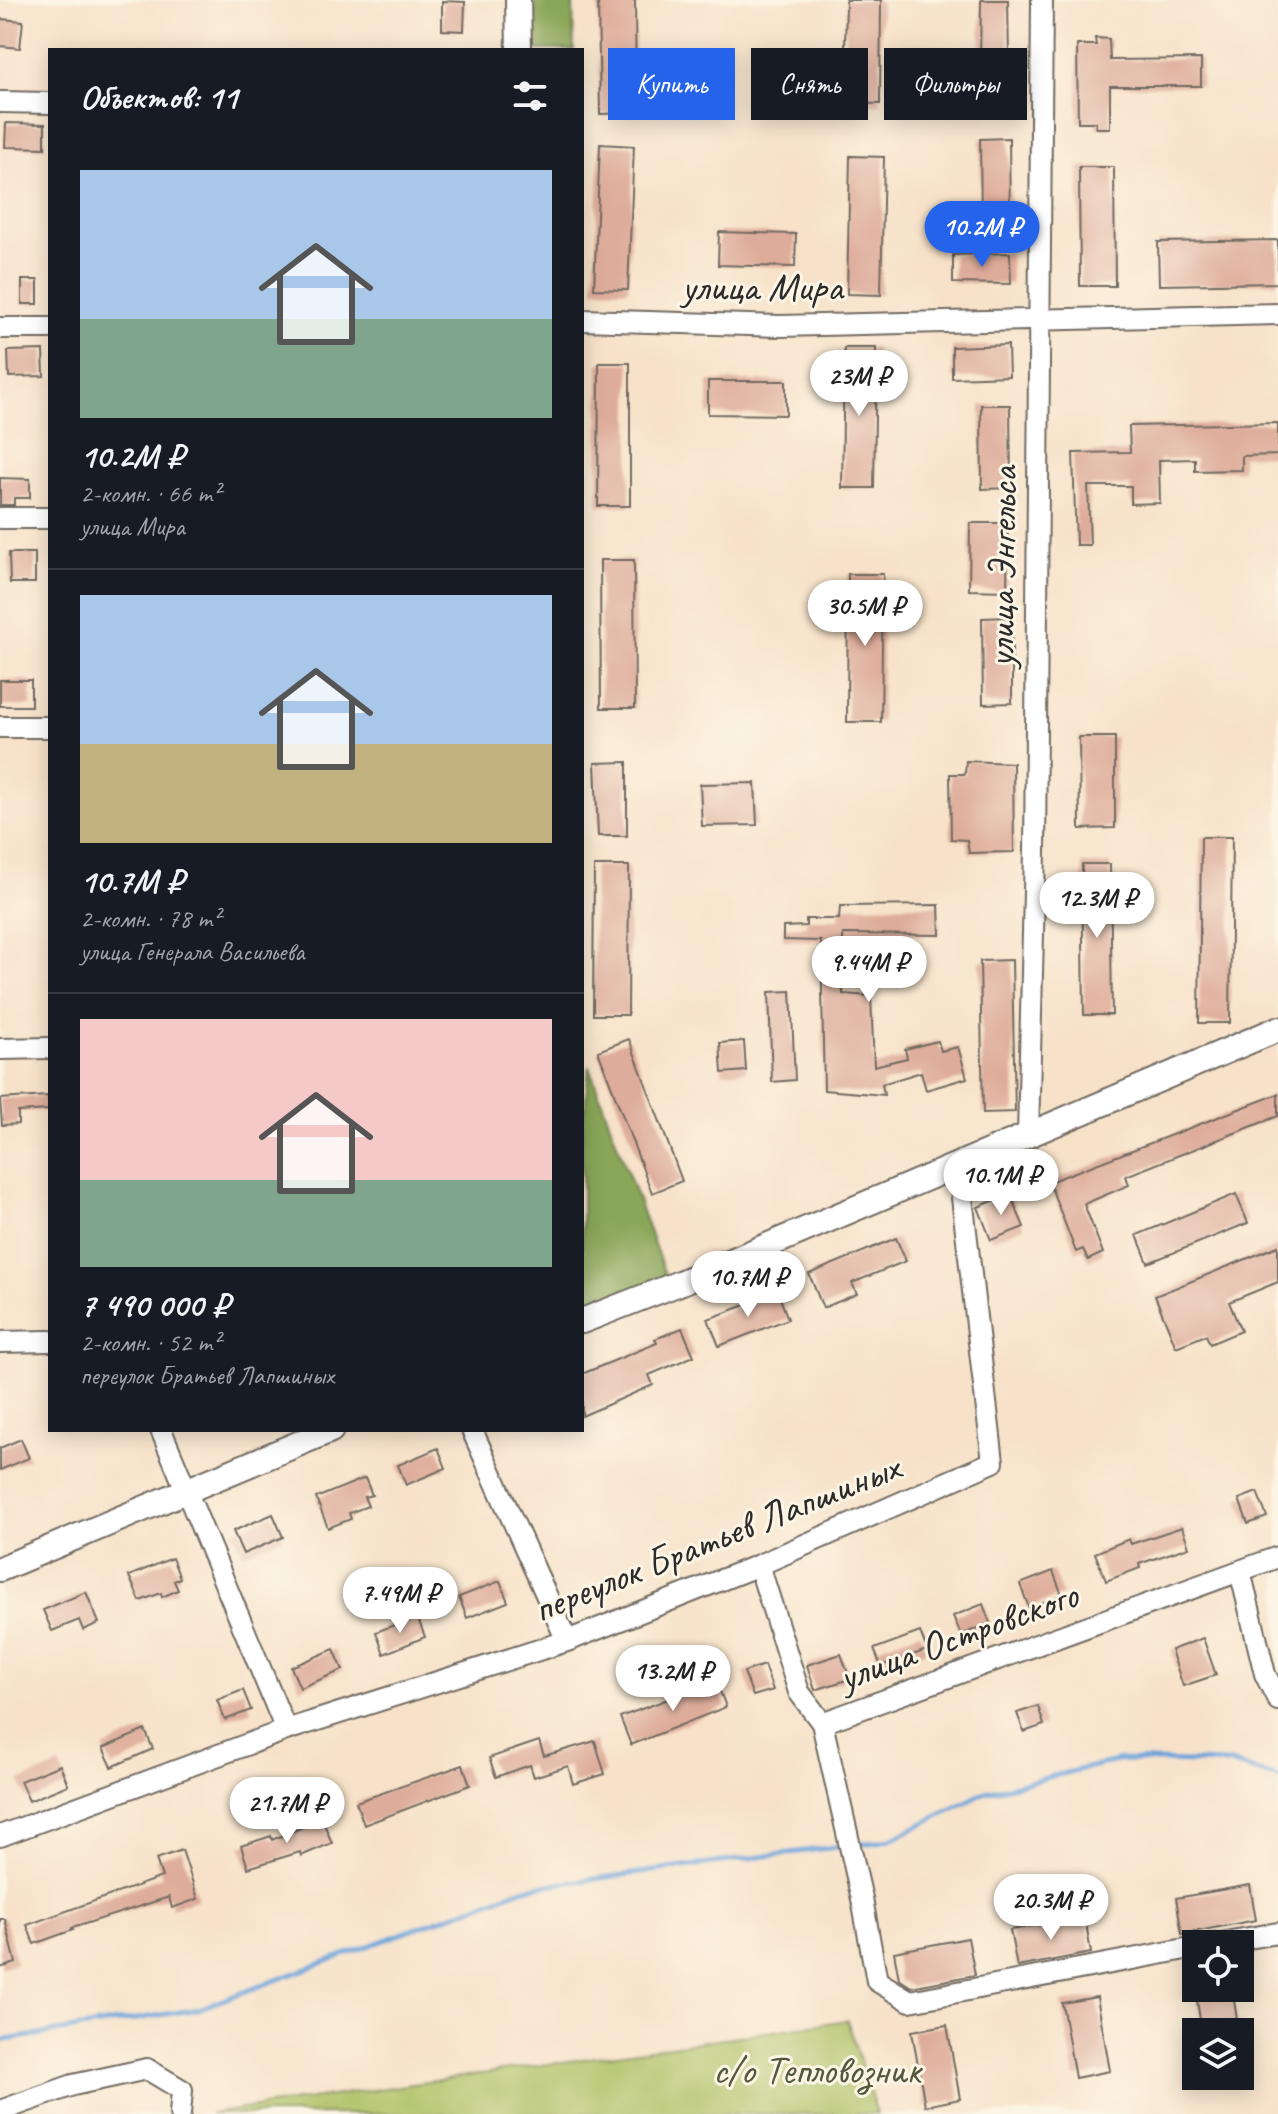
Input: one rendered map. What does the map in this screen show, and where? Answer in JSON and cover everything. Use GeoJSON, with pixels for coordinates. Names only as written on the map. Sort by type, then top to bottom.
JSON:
{"type":"FeatureCollection","features":[{"type":"Feature","properties":{"kind":"main road"},"geometry":{"type":"LineString","coordinates":[[518,0],[519,48]]}},
{"type":"Feature","properties":{"kind":"main road"},"geometry":{"type":"LineString","coordinates":[[584,1320],[677,1284],[1278,1029]]}},
{"type":"Feature","properties":{"kind":"main road"},"geometry":{"type":"LineString","coordinates":[[0,1569],[326,1432]]}},
{"type":"Feature","properties":{"kind":"street","name":"улица Энгельса"},"geometry":{"type":"LineString","coordinates":[[1028,1135],[1035,852],[1042,0]]}},
{"type":"Feature","properties":{"kind":"street"},"geometry":{"type":"LineString","coordinates":[[0,102],[48,103]]}},
{"type":"Feature","properties":{"kind":"street","name":"улица Мира"},"geometry":{"type":"LineString","coordinates":[[584,320],[780,326],[1278,314]]}},
{"type":"Feature","properties":{"kind":"street"},"geometry":{"type":"LineString","coordinates":[[0,328],[48,328]]}},
{"type":"Feature","properties":{"kind":"street"},"geometry":{"type":"LineString","coordinates":[[0,518],[48,518]]}},
{"type":"Feature","properties":{"kind":"street"},"geometry":{"type":"LineString","coordinates":[[0,727],[48,727]]}},
{"type":"Feature","properties":{"kind":"street"},"geometry":{"type":"LineString","coordinates":[[0,1049],[48,1048]]}},
{"type":"Feature","properties":{"kind":"street","name":"переулок Братьев Лапшиных"},"geometry":{"type":"LineString","coordinates":[[0,1836],[286,1730],[567,1641],[759,1565],[993,1462],[958,1163]]}},
{"type":"Feature","properties":{"kind":"street"},"geometry":{"type":"LineString","coordinates":[[0,1342],[48,1341]]}},
{"type":"Feature","properties":{"kind":"street"},"geometry":{"type":"LineString","coordinates":[[162,1432],[286,1730]]}},
{"type":"Feature","properties":{"kind":"street"},"geometry":{"type":"LineString","coordinates":[[473,1432],[567,1641]]}},
{"type":"Feature","properties":{"kind":"street","name":"улица Островского"},"geometry":{"type":"LineString","coordinates":[[759,1565],[799,1692],[822,1723],[1278,1557]]}},
{"type":"Feature","properties":{"kind":"street"},"geometry":{"type":"LineString","coordinates":[[1240,1571],[1265,1674],[1278,1700]]}},
{"type":"Feature","properties":{"kind":"street"},"geometry":{"type":"LineString","coordinates":[[822,1723],[862,1899],[877,1981],[910,2001],[1182,1950]]}},
{"type":"Feature","properties":{"kind":"street"},"geometry":{"type":"LineString","coordinates":[[1254,1937],[1278,1933]]}},
{"type":"Feature","properties":{"kind":"street"},"geometry":{"type":"LineString","coordinates":[[0,2111],[73,2085],[147,2069],[182,2090],[180,2114]]}},
{"type":"Feature","properties":{"kind":"green space"},"geometry":{"type":"Polygon","coordinates":[[[535,0],[573,0],[574,48],[535,48],[535,0]]]}},
{"type":"Feature","properties":{"kind":"green space"},"geometry":{"type":"Polygon","coordinates":[[[589,1066],[666,1277],[584,1310],[584,1117],[589,1066]]]}},
{"type":"Feature","properties":{"kind":"green space","name":"с/о Тепловозник"},"geometry":{"type":"Polygon","coordinates":[[[847,2020],[877,2114],[209,2114],[847,2020]]]}},
{"type":"Feature","properties":{"kind":"building"},"geometry":{"type":"Polygon","coordinates":[[[598,0],[635,0],[635,48],[608,48],[608,114],[600,114],[598,0]]]}},
{"type":"Feature","properties":{"kind":"building"},"geometry":{"type":"Polygon","coordinates":[[[846,0],[881,0],[880,104],[868,104],[868,48],[845,48],[846,0]]]}},
{"type":"Feature","properties":{"kind":"building"},"geometry":{"type":"Polygon","coordinates":[[[981,0],[1008,0],[1009,48],[980,48],[981,0]]]}},
{"type":"Feature","properties":{"kind":"building"},"geometry":{"type":"Polygon","coordinates":[[[442,1],[465,2],[464,31],[442,30],[442,1]]]}},
{"type":"Feature","properties":{"kind":"building"},"geometry":{"type":"Polygon","coordinates":[[[0,19],[23,21],[20,48],[0,46],[0,19]]]}},
{"type":"Feature","properties":{"kind":"building"},"geometry":{"type":"Polygon","coordinates":[[[1095,38],[1109,39],[1110,60],[1201,59],[1201,86],[1110,86],[1110,128],[1096,128],[1096,122],[1078,122],[1077,45],[1096,45],[1095,38]]]}},
{"type":"Feature","properties":{"kind":"building"},"geometry":{"type":"Polygon","coordinates":[[[6,123],[45,124],[45,148],[5,147],[6,123]]]}},
{"type":"Feature","properties":{"kind":"building"},"geometry":{"type":"Polygon","coordinates":[[[1009,138],[1010,224],[981,224],[980,139],[1009,138]]]}},
{"type":"Feature","properties":{"kind":"building"},"geometry":{"type":"Polygon","coordinates":[[[600,144],[634,146],[628,290],[594,289],[600,144]]]}},
{"type":"Feature","properties":{"kind":"building"},"geometry":{"type":"Polygon","coordinates":[[[850,156],[884,157],[881,295],[847,294],[850,156]]]}},
{"type":"Feature","properties":{"kind":"building"},"geometry":{"type":"Polygon","coordinates":[[[1079,167],[1114,167],[1115,286],[1080,286],[1079,167]]]}},
{"type":"Feature","properties":{"kind":"building"},"geometry":{"type":"Polygon","coordinates":[[[719,232],[796,234],[795,267],[718,265],[719,232]]]}},
{"type":"Feature","properties":{"kind":"building"},"geometry":{"type":"Polygon","coordinates":[[[1278,240],[1278,283],[1159,285],[1158,242],[1278,240]]]}},
{"type":"Feature","properties":{"kind":"building"},"geometry":{"type":"Polygon","coordinates":[[[1010,253],[1011,284],[953,283],[953,255],[1010,253]]]}},
{"type":"Feature","properties":{"kind":"building"},"geometry":{"type":"Polygon","coordinates":[[[22,280],[38,280],[38,304],[22,304],[22,280]]]}},
{"type":"Feature","properties":{"kind":"building"},"geometry":{"type":"Polygon","coordinates":[[[1008,345],[1009,376],[952,378],[952,347],[1008,345]]]}},
{"type":"Feature","properties":{"kind":"building"},"geometry":{"type":"Polygon","coordinates":[[[844,348],[876,348],[874,488],[842,488],[844,348]]]}},
{"type":"Feature","properties":{"kind":"building"},"geometry":{"type":"Polygon","coordinates":[[[43,350],[44,376],[9,377],[8,351],[43,350]]]}},
{"type":"Feature","properties":{"kind":"building"},"geometry":{"type":"Polygon","coordinates":[[[599,363],[630,363],[630,506],[598,506],[599,363]]]}},
{"type":"Feature","properties":{"kind":"building"},"geometry":{"type":"Polygon","coordinates":[[[708,381],[786,381],[786,415],[708,414],[708,381]]]}},
{"type":"Feature","properties":{"kind":"building"},"geometry":{"type":"Polygon","coordinates":[[[981,405],[1010,405],[1011,488],[982,489],[981,405]]]}},
{"type":"Feature","properties":{"kind":"building"},"geometry":{"type":"Polygon","coordinates":[[[1278,423],[1278,455],[1242,456],[1242,470],[1195,471],[1195,459],[1159,460],[1160,503],[1131,504],[1131,486],[1088,486],[1090,545],[1076,545],[1073,453],[1130,452],[1129,426],[1278,423]]]}},
{"type":"Feature","properties":{"kind":"building"},"geometry":{"type":"Polygon","coordinates":[[[0,478],[30,479],[30,498],[14,498],[14,505],[0,505],[0,478]]]}},
{"type":"Feature","properties":{"kind":"building"},"geometry":{"type":"Polygon","coordinates":[[[970,523],[1008,523],[1007,591],[969,590],[970,523]]]}},
{"type":"Feature","properties":{"kind":"building"},"geometry":{"type":"Polygon","coordinates":[[[9,553],[35,553],[35,583],[10,583],[9,553]]]}},
{"type":"Feature","properties":{"kind":"building"},"geometry":{"type":"Polygon","coordinates":[[[600,560],[634,560],[635,708],[601,708],[600,560]]]}},
{"type":"Feature","properties":{"kind":"building"},"geometry":{"type":"Polygon","coordinates":[[[848,574],[883,574],[881,722],[847,722],[848,574]]]}},
{"type":"Feature","properties":{"kind":"building"},"geometry":{"type":"Polygon","coordinates":[[[1012,617],[1012,703],[983,704],[982,618],[1012,617]]]}},
{"type":"Feature","properties":{"kind":"building"},"geometry":{"type":"Polygon","coordinates":[[[0,680],[31,680],[31,706],[0,706],[0,680]]]}},
{"type":"Feature","properties":{"kind":"building"},"geometry":{"type":"Polygon","coordinates":[[[1079,737],[1115,737],[1115,828],[1080,829],[1079,737]]]}},
{"type":"Feature","properties":{"kind":"building"},"geometry":{"type":"Polygon","coordinates":[[[966,761],[1013,763],[1014,852],[969,853],[967,840],[951,839],[950,774],[965,774],[966,761]]]}},
{"type":"Feature","properties":{"kind":"building"},"geometry":{"type":"Polygon","coordinates":[[[627,762],[627,836],[598,836],[595,763],[627,762]]]}},
{"type":"Feature","properties":{"kind":"building"},"geometry":{"type":"Polygon","coordinates":[[[755,783],[757,825],[702,826],[700,784],[755,783]]]}},
{"type":"Feature","properties":{"kind":"building"},"geometry":{"type":"Polygon","coordinates":[[[1201,837],[1232,837],[1230,1023],[1199,1023],[1201,837]]]}},
{"type":"Feature","properties":{"kind":"building"},"geometry":{"type":"Polygon","coordinates":[[[1082,864],[1110,864],[1112,1015],[1084,1015],[1082,864]]]}},
{"type":"Feature","properties":{"kind":"building"},"geometry":{"type":"Polygon","coordinates":[[[594,866],[629,866],[628,1015],[593,1015],[594,866]]]}},
{"type":"Feature","properties":{"kind":"building"},"geometry":{"type":"Polygon","coordinates":[[[939,905],[940,935],[843,934],[843,994],[871,996],[874,1066],[907,1058],[905,1049],[938,1041],[941,1051],[958,1047],[967,1078],[926,1090],[921,1072],[882,1084],[884,1095],[824,1090],[821,941],[783,940],[783,927],[806,926],[806,919],[839,919],[840,906],[939,905]]]}},
{"type":"Feature","properties":{"kind":"building"},"geometry":{"type":"Polygon","coordinates":[[[1012,960],[1015,1112],[983,1113],[980,961],[1012,960]]]}},
{"type":"Feature","properties":{"kind":"building"},"geometry":{"type":"Polygon","coordinates":[[[791,991],[795,1080],[772,1082],[769,992],[791,991]]]}},
{"type":"Feature","properties":{"kind":"building"},"geometry":{"type":"Polygon","coordinates":[[[629,1039],[682,1181],[652,1193],[598,1051],[629,1039]]]}},
{"type":"Feature","properties":{"kind":"building"},"geometry":{"type":"Polygon","coordinates":[[[744,1041],[746,1071],[722,1073],[720,1043],[744,1041]]]}},
{"type":"Feature","properties":{"kind":"building"},"geometry":{"type":"Polygon","coordinates":[[[1278,1094],[1278,1116],[1126,1176],[1129,1185],[1084,1204],[1103,1253],[1088,1260],[1083,1249],[1076,1252],[1049,1182],[1278,1094]]]}},
{"type":"Feature","properties":{"kind":"building"},"geometry":{"type":"Polygon","coordinates":[[[48,1096],[48,1110],[18,1112],[18,1124],[2,1125],[0,1099],[48,1096]]]}},
{"type":"Feature","properties":{"kind":"building"},"geometry":{"type":"Polygon","coordinates":[[[1010,1194],[1024,1227],[991,1240],[978,1207],[1010,1194]]]}},
{"type":"Feature","properties":{"kind":"building"},"geometry":{"type":"Polygon","coordinates":[[[1236,1194],[1248,1223],[1148,1263],[1137,1235],[1236,1194]]]}},
{"type":"Feature","properties":{"kind":"building"},"geometry":{"type":"Polygon","coordinates":[[[896,1238],[906,1261],[852,1283],[857,1294],[823,1308],[809,1274],[896,1238]]]}},
{"type":"Feature","properties":{"kind":"building"},"geometry":{"type":"Polygon","coordinates":[[[1278,1246],[1278,1282],[1229,1302],[1241,1331],[1210,1344],[1206,1335],[1176,1347],[1155,1296],[1278,1246]]]}},
{"type":"Feature","properties":{"kind":"building"},"geometry":{"type":"Polygon","coordinates":[[[778,1293],[788,1319],[719,1346],[708,1319],[778,1293]]]}},
{"type":"Feature","properties":{"kind":"building"},"geometry":{"type":"Polygon","coordinates":[[[682,1328],[694,1356],[649,1375],[653,1385],[584,1415],[584,1373],[657,1343],[655,1339],[682,1328]]]}},
{"type":"Feature","properties":{"kind":"building"},"geometry":{"type":"Polygon","coordinates":[[[21,1439],[29,1458],[0,1470],[0,1448],[21,1439]]]}},
{"type":"Feature","properties":{"kind":"building"},"geometry":{"type":"Polygon","coordinates":[[[438,1448],[446,1468],[406,1485],[398,1465],[438,1448]]]}},
{"type":"Feature","properties":{"kind":"building"},"geometry":{"type":"Polygon","coordinates":[[[365,1478],[372,1495],[364,1497],[368,1506],[349,1513],[351,1519],[328,1528],[316,1498],[365,1478]]]}},
{"type":"Feature","properties":{"kind":"building"},"geometry":{"type":"Polygon","coordinates":[[[1257,1492],[1267,1517],[1248,1524],[1239,1499],[1257,1492]]]}},
{"type":"Feature","properties":{"kind":"building"},"geometry":{"type":"Polygon","coordinates":[[[273,1514],[283,1537],[243,1554],[233,1531],[273,1514]]]}},
{"type":"Feature","properties":{"kind":"building"},"geometry":{"type":"Polygon","coordinates":[[[1182,1527],[1189,1547],[1139,1564],[1140,1568],[1106,1581],[1095,1553],[1129,1539],[1131,1544],[1182,1527]]]}},
{"type":"Feature","properties":{"kind":"building"},"geometry":{"type":"Polygon","coordinates":[[[172,1558],[180,1578],[174,1581],[178,1590],[140,1601],[129,1576],[172,1558]]]}},
{"type":"Feature","properties":{"kind":"building"},"geometry":{"type":"Polygon","coordinates":[[[1053,1571],[1062,1595],[1029,1608],[1020,1584],[1053,1571]]]}},
{"type":"Feature","properties":{"kind":"building"},"geometry":{"type":"Polygon","coordinates":[[[500,1581],[508,1602],[467,1618],[459,1597],[500,1581]]]}},
{"type":"Feature","properties":{"kind":"building"},"geometry":{"type":"Polygon","coordinates":[[[86,1592],[99,1623],[83,1630],[79,1620],[52,1631],[43,1610],[86,1592]]]}},
{"type":"Feature","properties":{"kind":"building"},"geometry":{"type":"Polygon","coordinates":[[[983,1604],[990,1623],[961,1635],[953,1616],[983,1604]]]}},
{"type":"Feature","properties":{"kind":"building"},"geometry":{"type":"Polygon","coordinates":[[[417,1616],[425,1637],[384,1654],[376,1632],[417,1616]]]}},
{"type":"Feature","properties":{"kind":"building"},"geometry":{"type":"Polygon","coordinates":[[[920,1632],[927,1650],[881,1666],[874,1649],[920,1632]]]}},
{"type":"Feature","properties":{"kind":"building"},"geometry":{"type":"Polygon","coordinates":[[[1203,1638],[1216,1675],[1183,1686],[1171,1650],[1203,1638]]]}},
{"type":"Feature","properties":{"kind":"building"},"geometry":{"type":"Polygon","coordinates":[[[334,1649],[343,1670],[300,1688],[291,1667],[334,1649]]]}},
{"type":"Feature","properties":{"kind":"building"},"geometry":{"type":"Polygon","coordinates":[[[841,1654],[850,1679],[815,1690],[807,1665],[841,1654]]]}},
{"type":"Feature","properties":{"kind":"building"},"geometry":{"type":"Polygon","coordinates":[[[764,1665],[773,1690],[753,1696],[744,1672],[764,1665]]]}},
{"type":"Feature","properties":{"kind":"building"},"geometry":{"type":"Polygon","coordinates":[[[716,1681],[726,1707],[631,1745],[620,1717],[716,1681]]]}},
{"type":"Feature","properties":{"kind":"building"},"geometry":{"type":"Polygon","coordinates":[[[243,1690],[251,1710],[225,1720],[217,1700],[243,1690]]]}},
{"type":"Feature","properties":{"kind":"building"},"geometry":{"type":"Polygon","coordinates":[[[1038,1706],[1044,1725],[1024,1732],[1017,1713],[1038,1706]]]}},
{"type":"Feature","properties":{"kind":"building"},"geometry":{"type":"Polygon","coordinates":[[[145,1730],[153,1749],[112,1767],[103,1748],[145,1730]]]}},
{"type":"Feature","properties":{"kind":"building"},"geometry":{"type":"Polygon","coordinates":[[[539,1741],[544,1756],[595,1741],[605,1774],[573,1784],[568,1766],[534,1777],[530,1765],[496,1777],[489,1758],[539,1741]]]}},
{"type":"Feature","properties":{"kind":"building"},"geometry":{"type":"Polygon","coordinates":[[[60,1765],[68,1785],[29,1801],[20,1781],[60,1765]]]}},
{"type":"Feature","properties":{"kind":"building"},"geometry":{"type":"Polygon","coordinates":[[[463,1765],[470,1785],[364,1825],[356,1802],[463,1765]]]}},
{"type":"Feature","properties":{"kind":"building"},"geometry":{"type":"Polygon","coordinates":[[[322,1819],[332,1843],[301,1856],[300,1852],[248,1868],[241,1846],[271,1836],[272,1840],[322,1819]]]}},
{"type":"Feature","properties":{"kind":"building"},"geometry":{"type":"Polygon","coordinates":[[[182,1850],[198,1899],[172,1908],[169,1897],[72,1928],[34,1944],[27,1925],[162,1877],[156,1859],[182,1850]]]}},
{"type":"Feature","properties":{"kind":"building"},"geometry":{"type":"Polygon","coordinates":[[[1250,1885],[1256,1920],[1203,1930],[1182,1930],[1182,1934],[1176,1898],[1250,1885]]]}},
{"type":"Feature","properties":{"kind":"building"},"geometry":{"type":"Polygon","coordinates":[[[1085,1917],[1091,1953],[1017,1967],[1010,1930],[1085,1917]]]}},
{"type":"Feature","properties":{"kind":"building"},"geometry":{"type":"Polygon","coordinates":[[[0,1919],[5,1919],[16,1963],[0,1968],[0,1919]]]}},
{"type":"Feature","properties":{"kind":"building"},"geometry":{"type":"Polygon","coordinates":[[[968,1938],[975,1975],[911,1987],[899,1979],[894,1952],[968,1938]]]}},
{"type":"Feature","properties":{"kind":"building"},"geometry":{"type":"Polygon","coordinates":[[[1097,1997],[1110,2071],[1075,2078],[1062,2003],[1097,1997]]]}},
{"type":"Feature","properties":{"kind":"building"},"geometry":{"type":"Polygon","coordinates":[[[1197,2002],[1234,2002],[1237,2018],[1200,2018],[1197,2002]]]}},
{"type":"Feature","properties":{"kind":"building"},"geometry":{"type":"Polygon","coordinates":[[[947,2025],[960,2099],[925,2106],[912,2031],[947,2025]]]}},
{"type":"Feature","properties":{"kind":"waterway"},"geometry":{"type":"LineString","coordinates":[[853,1845],[890,1840],[986,1792],[1120,1760],[1230,1763],[1278,1778]]}},
{"type":"Feature","properties":{"kind":"waterway"},"geometry":{"type":"LineString","coordinates":[[0,2041],[198,2009],[525,1888],[843,1846]]}}]}
